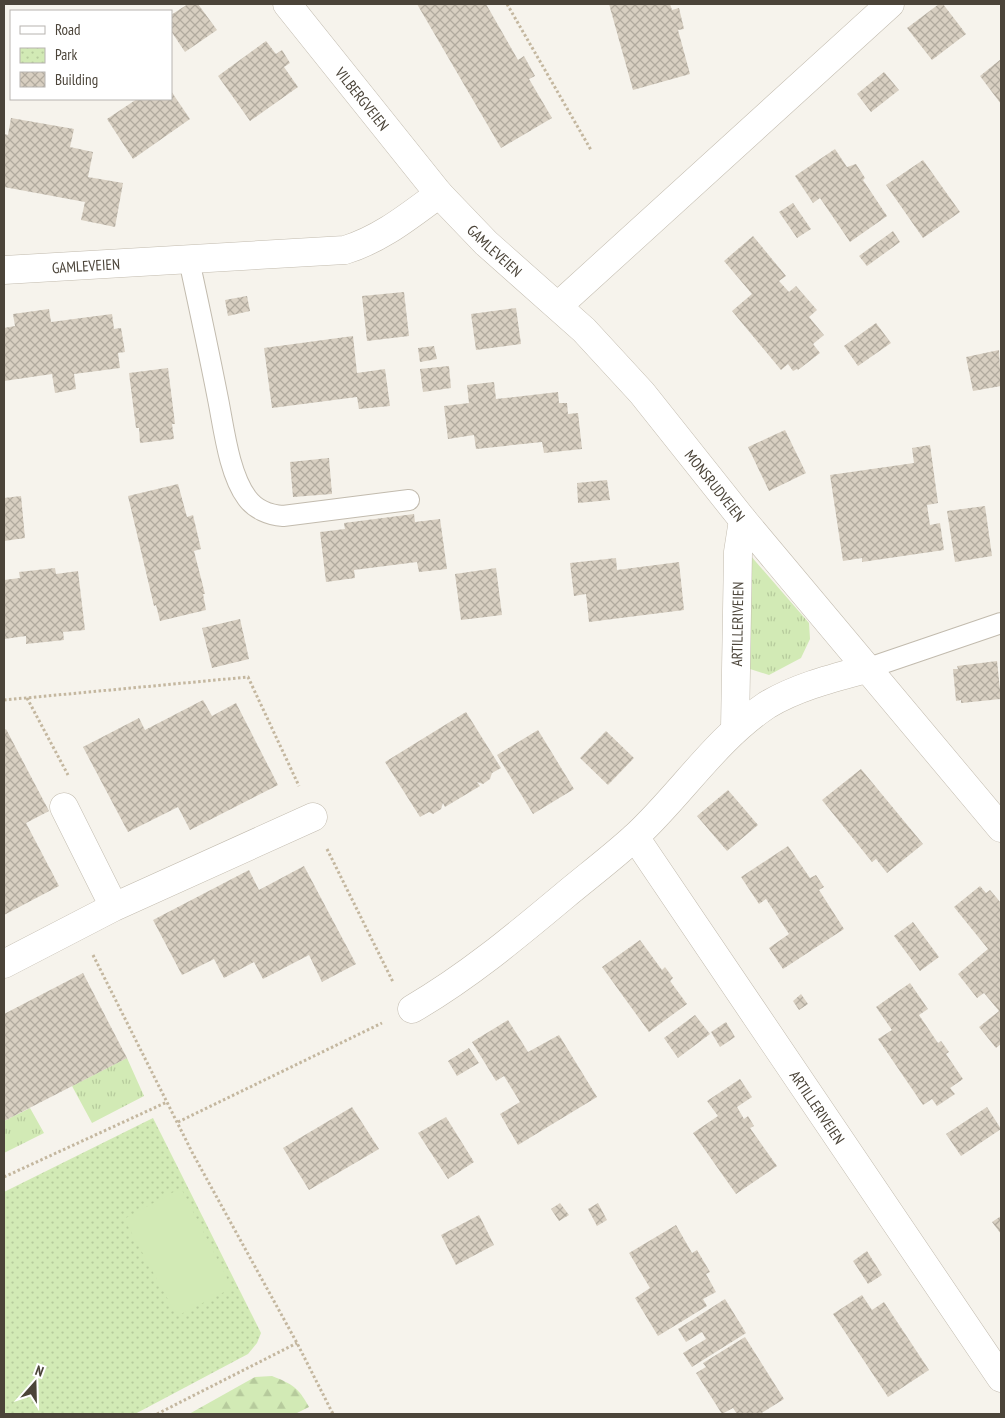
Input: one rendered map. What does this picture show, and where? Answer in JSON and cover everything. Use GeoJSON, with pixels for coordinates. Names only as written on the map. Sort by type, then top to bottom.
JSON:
{"type":"FeatureCollection","features":[{"type":"Feature","properties":{"kind":"street","name":"VILBERGVEIEN"},"geometry":{"type":"LineString","coordinates":[[287,4],[439,194]]}},
{"type":"Feature","properties":{"kind":"street"},"geometry":{"type":"LineString","coordinates":[[558,306],[890,4]]}},
{"type":"Feature","properties":{"kind":"street","name":"GAMLEVEIEN"},"geometry":{"type":"LineString","coordinates":[[4,270],[345,250],[364,244],[391,230],[439,194],[486,243],[558,306]]}},
{"type":"Feature","properties":{"kind":"street","name":"MONSRUDVEIEN"},"geometry":{"type":"LineString","coordinates":[[558,306],[642,393],[743,520],[1001,828]]}},
{"type":"Feature","properties":{"kind":"street","name":"ARTILLERIVEIEN"},"geometry":{"type":"LineString","coordinates":[[736,729],[738,552],[743,520]]}},
{"type":"Feature","properties":{"kind":"street"},"geometry":{"type":"LineString","coordinates":[[410,1010],[444,990],[507,944],[635,837],[661,812],[736,729],[768,705],[799,690],[829,679],[866,669]]}},
{"type":"Feature","properties":{"kind":"street"},"geometry":{"type":"LineString","coordinates":[[64,807],[114,906]]}},
{"type":"Feature","properties":{"kind":"street"},"geometry":{"type":"LineString","coordinates":[[4,964],[114,906],[313,817]]}},
{"type":"Feature","properties":{"kind":"street","name":"ARTILLERIVEIEN"},"geometry":{"type":"LineString","coordinates":[[635,837],[1001,1378]]}},
{"type":"Feature","properties":{"kind":"lane"},"geometry":{"type":"LineString","coordinates":[[189,260],[227,444],[239,485],[255,507],[274,516],[283,516],[409,500]]}},
{"type":"Feature","properties":{"kind":"lane"},"geometry":{"type":"LineString","coordinates":[[866,669],[1001,623]]}},
{"type":"Feature","properties":{"kind":"path"},"geometry":{"type":"LineString","coordinates":[[507,4],[591,150]]}},
{"type":"Feature","properties":{"kind":"path"},"geometry":{"type":"LineString","coordinates":[[4,700],[248,676],[313,817],[410,1010],[335,1044],[178,1122]]}},
{"type":"Feature","properties":{"kind":"path"},"geometry":{"type":"LineString","coordinates":[[27,698],[81,797],[64,807]]}},
{"type":"Feature","properties":{"kind":"path"},"geometry":{"type":"LineString","coordinates":[[78,925],[178,1122],[333,1414]]}},
{"type":"Feature","properties":{"kind":"path"},"geometry":{"type":"LineString","coordinates":[[4,1177],[168,1102]]}},
{"type":"Feature","properties":{"kind":"path"},"geometry":{"type":"LineString","coordinates":[[156,1414],[297,1343]]}},
{"type":"Feature","properties":{"kind":"green space"},"geometry":{"type":"Polygon","coordinates":[[[750,555],[809,623],[810,639],[801,658],[769,675],[750,669],[750,555]]]}},
{"type":"Feature","properties":{"kind":"green space"},"geometry":{"type":"Polygon","coordinates":[[[127,1058],[144,1096],[92,1123],[72,1086],[127,1058]]]}},
{"type":"Feature","properties":{"kind":"green space"},"geometry":{"type":"Polygon","coordinates":[[[30,1108],[44,1133],[4,1153],[4,1121],[30,1108]]]}},
{"type":"Feature","properties":{"kind":"green space"},"geometry":{"type":"Polygon","coordinates":[[[153,1118],[261,1333],[257,1343],[248,1354],[135,1414],[4,1414],[4,1192],[153,1118]]]}},
{"type":"Feature","properties":{"kind":"green space"},"geometry":{"type":"Polygon","coordinates":[[[181,1188],[232,1288],[177,1316],[124,1219],[181,1188]]]}},
{"type":"Feature","properties":{"kind":"green space"},"geometry":{"type":"Polygon","coordinates":[[[272,1376],[294,1387],[309,1407],[295,1414],[189,1414],[255,1377],[272,1376]]]}},
{"type":"Feature","properties":{"kind":"building"},"geometry":{"type":"Polygon","coordinates":[[[188,4],[198,4],[217,30],[185,52],[172,32],[172,14],[188,4]]]}},
{"type":"Feature","properties":{"kind":"building"},"geometry":{"type":"Polygon","coordinates":[[[417,4],[486,4],[518,60],[524,56],[535,76],[529,79],[552,118],[501,148],[417,4]]]}},
{"type":"Feature","properties":{"kind":"building"},"geometry":{"type":"Polygon","coordinates":[[[609,4],[670,4],[672,10],[679,8],[684,29],[678,30],[690,74],[633,90],[609,4]]]}},
{"type":"Feature","properties":{"kind":"building"},"geometry":{"type":"Polygon","coordinates":[[[939,4],[943,4],[966,34],[932,60],[907,28],[939,4]]]}},
{"type":"Feature","properties":{"kind":"building"},"geometry":{"type":"Polygon","coordinates":[[[266,41],[276,54],[282,50],[290,63],[284,67],[298,87],[250,121],[218,76],[266,41]]]}},
{"type":"Feature","properties":{"kind":"building"},"geometry":{"type":"Polygon","coordinates":[[[1001,59],[1001,104],[980,76],[1001,59]]]}},
{"type":"Feature","properties":{"kind":"building"},"geometry":{"type":"Polygon","coordinates":[[[884,72],[899,90],[871,112],[857,94],[884,72]]]}},
{"type":"Feature","properties":{"kind":"building"},"geometry":{"type":"Polygon","coordinates":[[[172,92],[190,119],[133,159],[107,119],[136,100],[172,100],[172,92]]]}},
{"type":"Feature","properties":{"kind":"building"},"geometry":{"type":"Polygon","coordinates":[[[11,118],[74,129],[70,147],[93,152],[88,177],[123,183],[115,227],[81,220],[85,202],[4,187],[4,134],[8,135],[11,118]]]}},
{"type":"Feature","properties":{"kind":"building"},"geometry":{"type":"Polygon","coordinates":[[[835,149],[847,167],[856,164],[865,178],[863,180],[887,216],[850,242],[820,198],[813,203],[795,176],[835,149]]]}},
{"type":"Feature","properties":{"kind":"building"},"geometry":{"type":"Polygon","coordinates":[[[923,160],[960,212],[923,238],[886,185],[923,160]]]}},
{"type":"Feature","properties":{"kind":"building"},"geometry":{"type":"Polygon","coordinates":[[[793,203],[811,229],[797,238],[779,212],[793,203]]]}},
{"type":"Feature","properties":{"kind":"building"},"geometry":{"type":"Polygon","coordinates":[[[893,231],[900,242],[867,266],[859,256],[893,231]]]}},
{"type":"Feature","properties":{"kind":"building"},"geometry":{"type":"Polygon","coordinates":[[[753,236],[786,276],[779,281],[789,292],[796,286],[817,310],[809,317],[824,335],[813,344],[820,353],[798,370],[793,371],[788,364],[781,370],[732,311],[752,294],[724,261],[753,236]]]}},
{"type":"Feature","properties":{"kind":"building"},"geometry":{"type":"Polygon","coordinates":[[[404,292],[409,336],[367,341],[362,296],[404,292]]]}},
{"type":"Feature","properties":{"kind":"building"},"geometry":{"type":"Polygon","coordinates":[[[247,296],[250,311],[228,316],[225,300],[247,296]]]}},
{"type":"Feature","properties":{"kind":"building"},"geometry":{"type":"Polygon","coordinates":[[[516,308],[521,344],[476,350],[471,314],[516,308]]]}},
{"type":"Feature","properties":{"kind":"building"},"geometry":{"type":"Polygon","coordinates":[[[49,309],[51,322],[112,314],[114,329],[121,328],[125,352],[118,353],[120,368],[74,374],[76,389],[55,393],[52,374],[4,381],[4,328],[15,326],[13,314],[49,309]]]}},
{"type":"Feature","properties":{"kind":"building"},"geometry":{"type":"Polygon","coordinates":[[[876,323],[891,343],[858,366],[844,346],[876,323]]]}},
{"type":"Feature","properties":{"kind":"building"},"geometry":{"type":"Polygon","coordinates":[[[353,336],[357,373],[385,369],[390,406],[359,409],[357,397],[272,408],[264,348],[353,336]]]}},
{"type":"Feature","properties":{"kind":"building"},"geometry":{"type":"Polygon","coordinates":[[[434,346],[437,359],[420,362],[418,348],[434,346]]]}},
{"type":"Feature","properties":{"kind":"building"},"geometry":{"type":"Polygon","coordinates":[[[999,350],[1001,386],[973,391],[966,357],[999,350]]]}},
{"type":"Feature","properties":{"kind":"building"},"geometry":{"type":"Polygon","coordinates":[[[449,366],[451,388],[423,392],[420,369],[449,366]]]}},
{"type":"Feature","properties":{"kind":"building"},"geometry":{"type":"Polygon","coordinates":[[[168,368],[175,424],[172,424],[174,439],[140,443],[139,428],[136,428],[129,373],[168,368]]]}},
{"type":"Feature","properties":{"kind":"building"},"geometry":{"type":"Polygon","coordinates":[[[494,382],[496,399],[558,392],[559,403],[567,403],[568,414],[578,413],[582,449],[544,453],[542,442],[476,449],[474,435],[448,439],[444,406],[469,403],[467,385],[494,382]]]}},
{"type":"Feature","properties":{"kind":"building"},"geometry":{"type":"Polygon","coordinates":[[[785,430],[806,473],[769,491],[748,447],[785,430]]]}},
{"type":"Feature","properties":{"kind":"building"},"geometry":{"type":"Polygon","coordinates":[[[930,445],[938,503],[927,505],[930,525],[940,523],[944,550],[862,562],[862,558],[843,561],[830,475],[914,463],[912,448],[930,445]]]}},
{"type":"Feature","properties":{"kind":"building"},"geometry":{"type":"Polygon","coordinates":[[[329,458],[332,494],[293,497],[290,462],[329,458]]]}},
{"type":"Feature","properties":{"kind":"building"},"geometry":{"type":"Polygon","coordinates":[[[607,480],[610,500],[578,503],[577,483],[607,480]]]}},
{"type":"Feature","properties":{"kind":"building"},"geometry":{"type":"Polygon","coordinates":[[[178,484],[187,517],[193,515],[201,549],[194,551],[205,594],[203,594],[206,610],[160,621],[156,605],[154,606],[128,496],[178,484]]]}},
{"type":"Feature","properties":{"kind":"building"},"geometry":{"type":"Polygon","coordinates":[[[21,496],[25,538],[4,541],[4,498],[21,496]]]}},
{"type":"Feature","properties":{"kind":"building"},"geometry":{"type":"Polygon","coordinates":[[[985,506],[992,556],[955,562],[947,511],[985,506]]]}},
{"type":"Feature","properties":{"kind":"building"},"geometry":{"type":"Polygon","coordinates":[[[414,514],[415,522],[440,519],[447,569],[419,572],[417,562],[354,570],[355,578],[326,582],[320,532],[345,529],[344,523],[414,514]]]}},
{"type":"Feature","properties":{"kind":"building"},"geometry":{"type":"Polygon","coordinates":[[[616,558],[617,570],[679,562],[684,610],[589,622],[586,594],[574,596],[570,563],[616,558]]]}},
{"type":"Feature","properties":{"kind":"building"},"geometry":{"type":"Polygon","coordinates":[[[55,568],[56,574],[78,571],[85,630],[63,632],[64,640],[26,644],[26,636],[4,639],[4,580],[20,578],[19,572],[55,568]]]}},
{"type":"Feature","properties":{"kind":"building"},"geometry":{"type":"Polygon","coordinates":[[[496,568],[502,615],[461,620],[455,574],[496,568]]]}},
{"type":"Feature","properties":{"kind":"building"},"geometry":{"type":"Polygon","coordinates":[[[240,619],[249,659],[212,668],[202,628],[240,619]]]}},
{"type":"Feature","properties":{"kind":"building"},"geometry":{"type":"Polygon","coordinates":[[[997,661],[1001,699],[961,703],[961,700],[956,701],[953,669],[958,669],[957,666],[997,661]]]}},
{"type":"Feature","properties":{"kind":"building"},"geometry":{"type":"Polygon","coordinates":[[[203,700],[212,716],[236,703],[278,785],[190,830],[178,807],[128,832],[83,747],[139,718],[145,730],[203,700]]]}},
{"type":"Feature","properties":{"kind":"building"},"geometry":{"type":"Polygon","coordinates":[[[466,712],[501,768],[492,773],[490,779],[483,784],[477,782],[480,786],[445,807],[443,803],[441,809],[433,814],[429,812],[420,817],[385,762],[466,712]]]}},
{"type":"Feature","properties":{"kind":"building"},"geometry":{"type":"Polygon","coordinates":[[[6,729],[49,811],[26,823],[59,886],[4,915],[4,730],[6,729]]]}},
{"type":"Feature","properties":{"kind":"building"},"geometry":{"type":"Polygon","coordinates":[[[538,730],[574,789],[533,814],[497,755],[538,730]]]}},
{"type":"Feature","properties":{"kind":"building"},"geometry":{"type":"Polygon","coordinates":[[[606,731],[634,758],[608,785],[580,758],[606,731]]]}},
{"type":"Feature","properties":{"kind":"building"},"geometry":{"type":"Polygon","coordinates":[[[861,769],[923,844],[887,873],[876,859],[872,862],[822,800],[861,769]]]}},
{"type":"Feature","properties":{"kind":"building"},"geometry":{"type":"Polygon","coordinates":[[[728,790],[758,825],[727,851],[697,816],[728,790]]]}},
{"type":"Feature","properties":{"kind":"building"},"geometry":{"type":"Polygon","coordinates":[[[788,846],[810,878],[816,875],[824,887],[819,890],[844,929],[783,969],[769,948],[789,934],[766,899],[759,904],[741,877],[788,846]]]}},
{"type":"Feature","properties":{"kind":"building"},"geometry":{"type":"Polygon","coordinates":[[[304,866],[356,964],[322,982],[309,955],[263,979],[254,962],[224,978],[214,959],[182,975],[153,920],[249,870],[259,890],[304,866]]]}},
{"type":"Feature","properties":{"kind":"building"},"geometry":{"type":"Polygon","coordinates":[[[980,886],[986,893],[990,890],[1001,903],[1001,1044],[996,1048],[979,1027],[999,1011],[984,993],[977,998],[958,974],[988,949],[954,907],[980,886]]]}},
{"type":"Feature","properties":{"kind":"building"},"geometry":{"type":"Polygon","coordinates":[[[913,922],[939,957],[920,971],[894,936],[913,922]]]}},
{"type":"Feature","properties":{"kind":"building"},"geometry":{"type":"Polygon","coordinates":[[[640,940],[662,970],[665,967],[673,978],[670,981],[687,1004],[649,1032],[602,967],[640,940]]]}},
{"type":"Feature","properties":{"kind":"building"},"geometry":{"type":"Polygon","coordinates":[[[83,973],[127,1058],[4,1121],[4,1014],[83,973]]]}},
{"type":"Feature","properties":{"kind":"building"},"geometry":{"type":"Polygon","coordinates":[[[910,983],[928,1009],[919,1015],[938,1043],[941,1041],[949,1052],[946,1054],[963,1079],[950,1088],[955,1094],[937,1106],[932,1099],[923,1105],[878,1039],[892,1030],[876,1007],[910,983]]]}},
{"type":"Feature","properties":{"kind":"building"},"geometry":{"type":"Polygon","coordinates":[[[801,994],[808,1004],[799,1010],[793,1001],[801,994]]]}},
{"type":"Feature","properties":{"kind":"building"},"geometry":{"type":"Polygon","coordinates":[[[695,1015],[710,1034],[678,1058],[664,1038],[695,1015]]]}},
{"type":"Feature","properties":{"kind":"building"},"geometry":{"type":"Polygon","coordinates":[[[508,1020],[528,1052],[559,1035],[597,1097],[518,1145],[500,1114],[520,1102],[504,1076],[496,1081],[472,1042],[508,1020]]]}},
{"type":"Feature","properties":{"kind":"building"},"geometry":{"type":"Polygon","coordinates":[[[726,1022],[735,1037],[720,1047],[711,1032],[726,1022]]]}},
{"type":"Feature","properties":{"kind":"building"},"geometry":{"type":"Polygon","coordinates":[[[469,1048],[479,1063],[457,1076],[448,1061],[469,1048]]]}},
{"type":"Feature","properties":{"kind":"building"},"geometry":{"type":"Polygon","coordinates":[[[740,1079],[752,1097],[737,1107],[744,1119],[748,1116],[754,1126],[750,1128],[777,1166],[736,1194],[693,1133],[718,1116],[707,1101],[740,1079]]]}},
{"type":"Feature","properties":{"kind":"building"},"geometry":{"type":"Polygon","coordinates":[[[352,1107],[379,1149],[309,1190],[283,1148],[352,1107]]]}},
{"type":"Feature","properties":{"kind":"building"},"geometry":{"type":"Polygon","coordinates":[[[987,1107],[1001,1129],[961,1156],[946,1134],[987,1107]]]}},
{"type":"Feature","properties":{"kind":"building"},"geometry":{"type":"Polygon","coordinates":[[[446,1117],[474,1162],[448,1179],[418,1133],[446,1117]]]}},
{"type":"Feature","properties":{"kind":"building"},"geometry":{"type":"Polygon","coordinates":[[[560,1203],[569,1215],[559,1221],[551,1209],[560,1203]]]}},
{"type":"Feature","properties":{"kind":"building"},"geometry":{"type":"Polygon","coordinates":[[[598,1203],[607,1220],[597,1226],[588,1209],[598,1203]]]}},
{"type":"Feature","properties":{"kind":"building"},"geometry":{"type":"Polygon","coordinates":[[[479,1215],[494,1245],[456,1265],[441,1235],[479,1215]]]}},
{"type":"Feature","properties":{"kind":"building"},"geometry":{"type":"Polygon","coordinates":[[[1001,1216],[1001,1234],[992,1222],[1001,1216]]]}},
{"type":"Feature","properties":{"kind":"building"},"geometry":{"type":"Polygon","coordinates":[[[676,1225],[692,1253],[697,1250],[710,1272],[706,1274],[716,1292],[703,1299],[707,1306],[658,1336],[635,1298],[650,1288],[629,1253],[676,1225]]]}},
{"type":"Feature","properties":{"kind":"building"},"geometry":{"type":"Polygon","coordinates":[[[867,1251],[882,1275],[868,1284],[853,1261],[867,1251]]]}},
{"type":"Feature","properties":{"kind":"building"},"geometry":{"type":"Polygon","coordinates":[[[862,1295],[872,1310],[884,1302],[929,1370],[888,1397],[833,1314],[862,1295]]]}},
{"type":"Feature","properties":{"kind":"building"},"geometry":{"type":"Polygon","coordinates":[[[725,1299],[746,1333],[692,1367],[683,1353],[706,1339],[702,1332],[686,1342],[678,1329],[725,1299]]]}},
{"type":"Feature","properties":{"kind":"building"},"geometry":{"type":"Polygon","coordinates":[[[745,1337],[784,1399],[760,1414],[737,1414],[733,1408],[722,1414],[696,1373],[706,1367],[703,1363],[745,1337]]]}}]}
